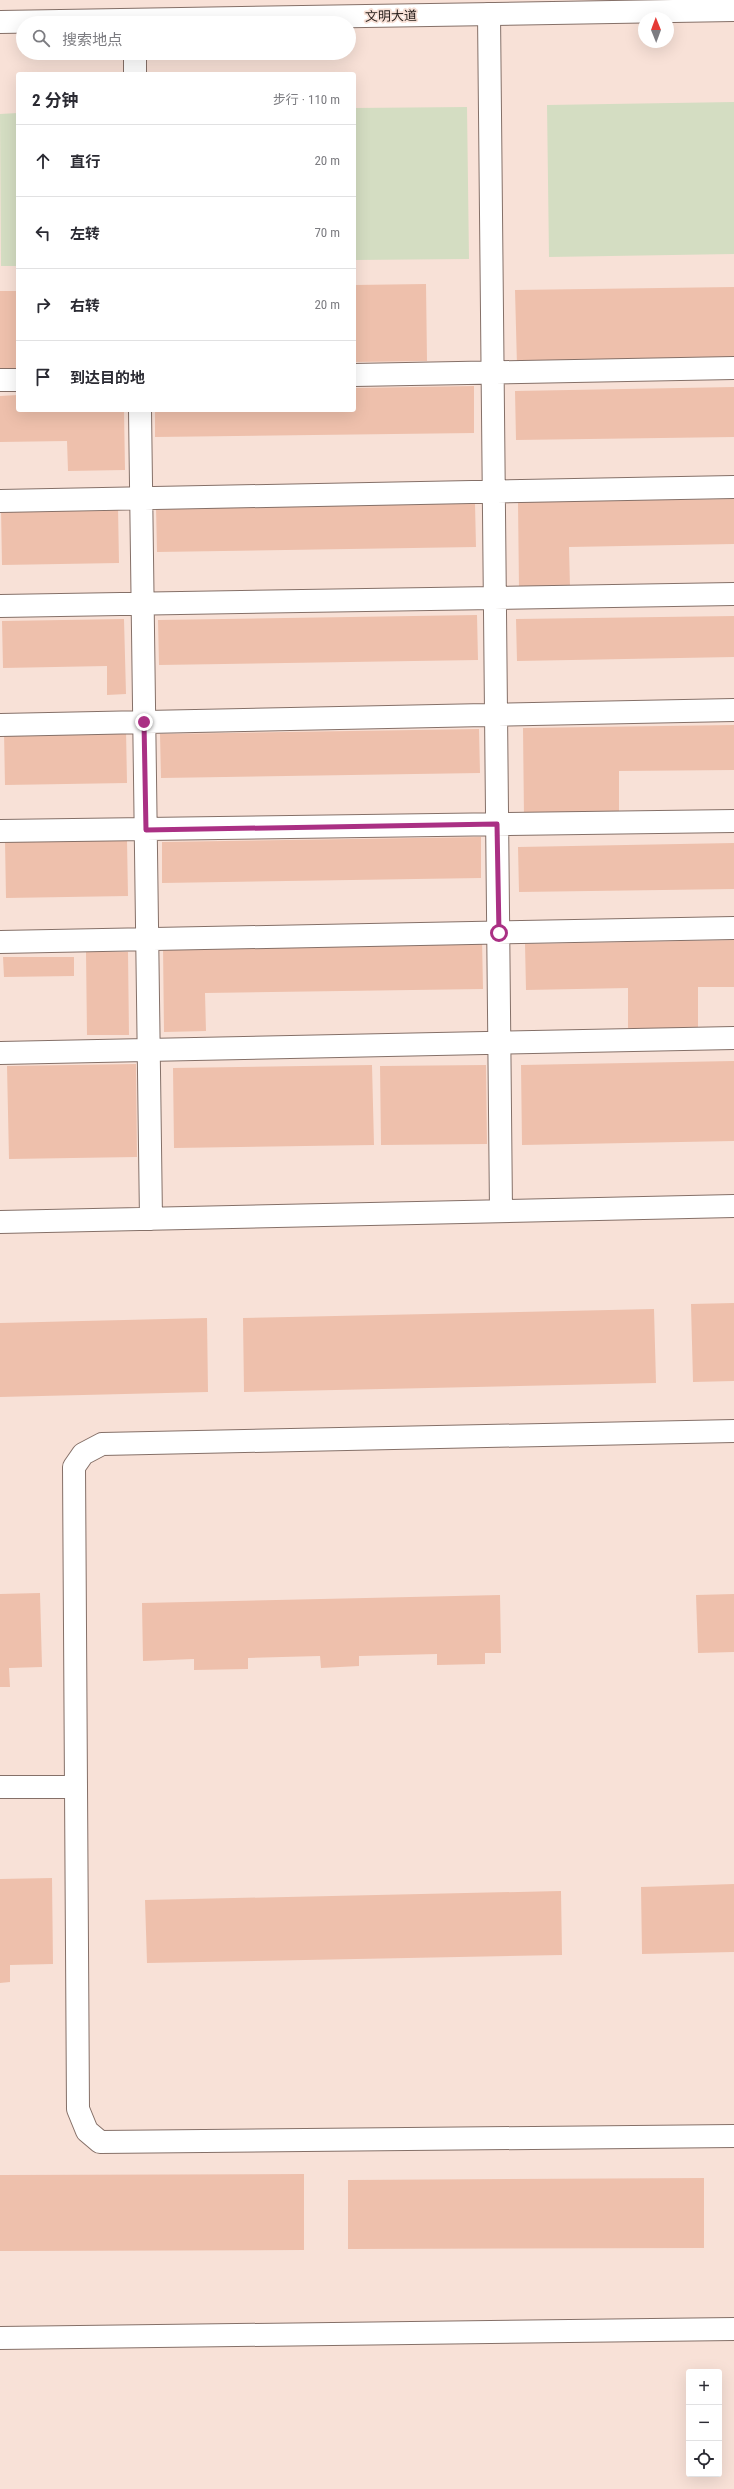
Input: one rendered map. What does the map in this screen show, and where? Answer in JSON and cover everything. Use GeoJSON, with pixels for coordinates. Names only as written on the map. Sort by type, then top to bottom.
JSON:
{"type":"FeatureCollection","features":[{"type":"Feature","properties":{"kind":"street","name":"文明大道"},"geometry":{"type":"LineString","coordinates":[[356,17],[734,10]]}},
{"type":"Feature","properties":{"kind":"street"},"geometry":{"type":"LineString","coordinates":[[489,14],[501,1211]]}},
{"type":"Feature","properties":{"kind":"street","name":"文明大道"},"geometry":{"type":"LineString","coordinates":[[0,22],[16,22]]}},
{"type":"Feature","properties":{"kind":"street"},"geometry":{"type":"LineString","coordinates":[[135,60],[136,72]]}},
{"type":"Feature","properties":{"kind":"street"},"geometry":{"type":"LineString","coordinates":[[356,375],[734,368]]}},
{"type":"Feature","properties":{"kind":"street"},"geometry":{"type":"LineString","coordinates":[[0,380],[16,380]]}},
{"type":"Feature","properties":{"kind":"street"},"geometry":{"type":"LineString","coordinates":[[140,412],[151,1219]]}},
{"type":"Feature","properties":{"kind":"street"},"geometry":{"type":"LineString","coordinates":[[0,501],[734,487]]}},
{"type":"Feature","properties":{"kind":"street"},"geometry":{"type":"LineString","coordinates":[[0,606],[734,594]]}},
{"type":"Feature","properties":{"kind":"street"},"geometry":{"type":"LineString","coordinates":[[0,724],[734,710]]}},
{"type":"Feature","properties":{"kind":"street"},"geometry":{"type":"LineString","coordinates":[[0,832],[734,821]]}},
{"type":"Feature","properties":{"kind":"street"},"geometry":{"type":"LineString","coordinates":[[0,942],[734,928]]}},
{"type":"Feature","properties":{"kind":"street"},"geometry":{"type":"LineString","coordinates":[[0,1053],[734,1038]]}},
{"type":"Feature","properties":{"kind":"street"},"geometry":{"type":"LineString","coordinates":[[0,1222],[734,1206]]}},
{"type":"Feature","properties":{"kind":"street"},"geometry":{"type":"LineString","coordinates":[[734,1431],[102,1444],[83,1454],[74,1467],[78,2109],[87,2131],[100,2142],[734,2136]]}},
{"type":"Feature","properties":{"kind":"street"},"geometry":{"type":"LineString","coordinates":[[0,1787],[76,1786]]}},
{"type":"Feature","properties":{"kind":"street"},"geometry":{"type":"LineString","coordinates":[[0,2338],[734,2329]]}},
{"type":"Feature","properties":{"kind":"green space"},"geometry":{"type":"Polygon","coordinates":[[[734,102],[734,254],[549,257],[547,105],[734,102]]]}},
{"type":"Feature","properties":{"kind":"green space"},"geometry":{"type":"Polygon","coordinates":[[[467,107],[469,259],[356,260],[356,108],[467,107]]]}},
{"type":"Feature","properties":{"kind":"green space"},"geometry":{"type":"Polygon","coordinates":[[[16,113],[16,266],[1,266],[0,114],[16,113]]]}},
{"type":"Feature","properties":{"kind":"building"},"geometry":{"type":"Polygon","coordinates":[[[426,284],[427,361],[356,362],[356,285],[426,284]]]}},
{"type":"Feature","properties":{"kind":"building"},"geometry":{"type":"Polygon","coordinates":[[[734,287],[734,362],[517,366],[515,290],[734,287]]]}},
{"type":"Feature","properties":{"kind":"building"},"geometry":{"type":"Polygon","coordinates":[[[0,291],[16,291],[16,370],[0,370],[0,291]]]}},
{"type":"Feature","properties":{"kind":"building"},"geometry":{"type":"Polygon","coordinates":[[[474,386],[474,433],[155,437],[155,412],[356,412],[356,388],[474,386]]]}},
{"type":"Feature","properties":{"kind":"building"},"geometry":{"type":"Polygon","coordinates":[[[734,387],[734,437],[516,440],[515,391],[734,387]]]}},
{"type":"Feature","properties":{"kind":"building"},"geometry":{"type":"Polygon","coordinates":[[[16,395],[16,412],[124,412],[125,470],[68,471],[67,441],[0,442],[0,396],[16,395]]]}},
{"type":"Feature","properties":{"kind":"building"},"geometry":{"type":"Polygon","coordinates":[[[734,499],[734,544],[569,547],[570,587],[519,588],[518,502],[734,499]]]}},
{"type":"Feature","properties":{"kind":"building"},"geometry":{"type":"Polygon","coordinates":[[[475,503],[476,547],[157,552],[156,508],[475,503]]]}},
{"type":"Feature","properties":{"kind":"building"},"geometry":{"type":"Polygon","coordinates":[[[118,506],[119,563],[2,565],[1,508],[118,506]]]}},
{"type":"Feature","properties":{"kind":"building"},"geometry":{"type":"Polygon","coordinates":[[[477,615],[478,660],[159,665],[158,620],[477,615]]]}},
{"type":"Feature","properties":{"kind":"building"},"geometry":{"type":"Polygon","coordinates":[[[734,616],[734,657],[517,661],[516,619],[734,616]]]}},
{"type":"Feature","properties":{"kind":"building"},"geometry":{"type":"Polygon","coordinates":[[[124,619],[126,694],[107,695],[107,666],[3,668],[2,621],[124,619]]]}},
{"type":"Feature","properties":{"kind":"building"},"geometry":{"type":"Polygon","coordinates":[[[734,725],[734,770],[619,771],[619,815],[524,817],[523,728],[734,725]]]}},
{"type":"Feature","properties":{"kind":"building"},"geometry":{"type":"Polygon","coordinates":[[[126,729],[127,783],[5,785],[4,731],[126,729]]]}},
{"type":"Feature","properties":{"kind":"building"},"geometry":{"type":"Polygon","coordinates":[[[479,729],[480,773],[161,778],[160,734],[479,729]]]}},
{"type":"Feature","properties":{"kind":"building"},"geometry":{"type":"Polygon","coordinates":[[[481,837],[481,878],[162,883],[162,842],[481,837]]]}},
{"type":"Feature","properties":{"kind":"building"},"geometry":{"type":"Polygon","coordinates":[[[127,840],[128,896],[6,898],[5,841],[127,840]]]}},
{"type":"Feature","properties":{"kind":"building"},"geometry":{"type":"Polygon","coordinates":[[[734,843],[734,889],[519,892],[518,847],[734,843]]]}},
{"type":"Feature","properties":{"kind":"building"},"geometry":{"type":"Polygon","coordinates":[[[482,939],[483,989],[205,993],[206,1031],[164,1032],[163,945],[482,939]]]}},
{"type":"Feature","properties":{"kind":"building"},"geometry":{"type":"Polygon","coordinates":[[[734,940],[734,987],[698,987],[698,1028],[628,1028],[628,988],[526,990],[525,944],[734,940]]]}},
{"type":"Feature","properties":{"kind":"building"},"geometry":{"type":"Polygon","coordinates":[[[86,952],[128,952],[129,1035],[87,1035],[86,952]]]}},
{"type":"Feature","properties":{"kind":"building"},"geometry":{"type":"Polygon","coordinates":[[[3,957],[74,957],[74,976],[4,977],[3,957]]]}},
{"type":"Feature","properties":{"kind":"building"},"geometry":{"type":"Polygon","coordinates":[[[734,1061],[734,1141],[522,1145],[521,1065],[734,1061]]]}},
{"type":"Feature","properties":{"kind":"building"},"geometry":{"type":"Polygon","coordinates":[[[136,1064],[137,1157],[9,1159],[7,1066],[136,1064]]]}},
{"type":"Feature","properties":{"kind":"building"},"geometry":{"type":"Polygon","coordinates":[[[372,1065],[374,1145],[174,1148],[173,1068],[372,1065]]]}},
{"type":"Feature","properties":{"kind":"building"},"geometry":{"type":"Polygon","coordinates":[[[486,1065],[487,1144],[381,1145],[380,1066],[486,1065]]]}},
{"type":"Feature","properties":{"kind":"building"},"geometry":{"type":"Polygon","coordinates":[[[734,1303],[734,1381],[693,1382],[691,1304],[734,1303]]]}},
{"type":"Feature","properties":{"kind":"building"},"geometry":{"type":"Polygon","coordinates":[[[654,1309],[656,1383],[244,1392],[243,1318],[654,1309]]]}},
{"type":"Feature","properties":{"kind":"building"},"geometry":{"type":"Polygon","coordinates":[[[207,1318],[208,1392],[0,1397],[0,1323],[207,1318]]]}},
{"type":"Feature","properties":{"kind":"building"},"geometry":{"type":"Polygon","coordinates":[[[40,1593],[42,1667],[9,1668],[10,1687],[0,1687],[0,1594],[40,1593]]]}},
{"type":"Feature","properties":{"kind":"building"},"geometry":{"type":"Polygon","coordinates":[[[734,1594],[734,1652],[698,1653],[696,1595],[734,1594]]]}},
{"type":"Feature","properties":{"kind":"building"},"geometry":{"type":"Polygon","coordinates":[[[500,1595],[501,1653],[485,1653],[485,1664],[437,1665],[437,1654],[359,1656],[359,1666],[321,1668],[320,1656],[248,1658],[248,1669],[194,1670],[194,1659],[143,1661],[142,1603],[500,1595]]]}},
{"type":"Feature","properties":{"kind":"building"},"geometry":{"type":"Polygon","coordinates":[[[52,1878],[53,1964],[10,1965],[10,1982],[0,1983],[0,1879],[52,1878]]]}},
{"type":"Feature","properties":{"kind":"building"},"geometry":{"type":"Polygon","coordinates":[[[734,1884],[734,1952],[642,1954],[641,1887],[734,1884]]]}},
{"type":"Feature","properties":{"kind":"building"},"geometry":{"type":"Polygon","coordinates":[[[561,1891],[562,1955],[147,1963],[145,1900],[561,1891]]]}},
{"type":"Feature","properties":{"kind":"building"},"geometry":{"type":"Polygon","coordinates":[[[304,2174],[304,2250],[0,2251],[0,2175],[304,2174]]]}},
{"type":"Feature","properties":{"kind":"building"},"geometry":{"type":"Polygon","coordinates":[[[704,2178],[704,2248],[348,2249],[348,2180],[704,2178]]]}},
{"type":"Feature","properties":{"kind":"route"},"geometry":{"type":"LineString","coordinates":[[144,722],[146,830],[497,824],[499,933]]}}]}
